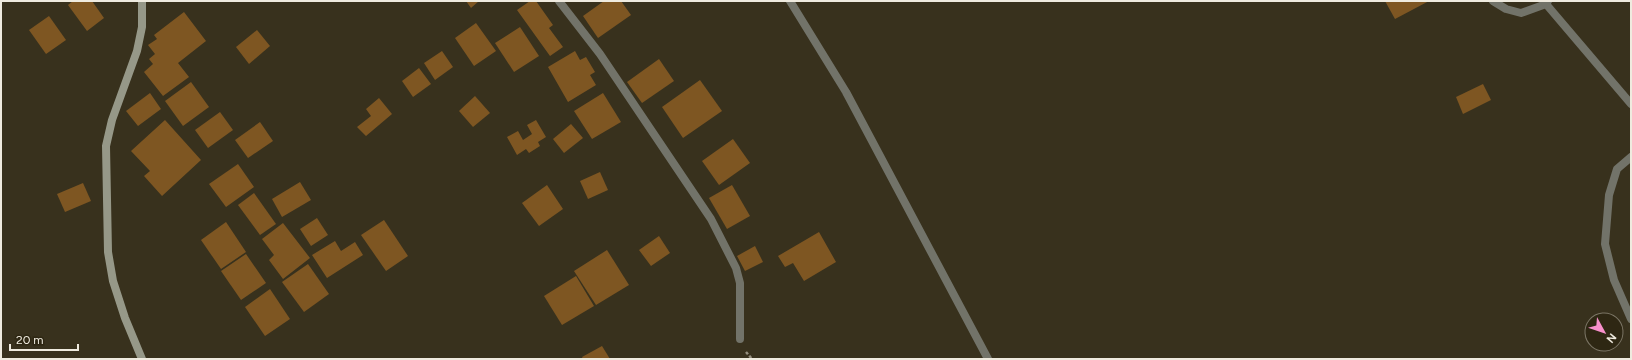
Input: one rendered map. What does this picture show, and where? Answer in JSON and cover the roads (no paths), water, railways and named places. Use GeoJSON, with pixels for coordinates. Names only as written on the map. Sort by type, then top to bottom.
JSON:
{"type":"FeatureCollection","features":[{"type":"Feature","properties":{"kind":"street"},"geometry":{"type":"LineString","coordinates":[[142,1],[142,28],[137,51],[112,120],[106,146],[108,252],[113,281],[124,318],[142,359]]}},
{"type":"Feature","properties":{"kind":"street"},"geometry":{"type":"LineString","coordinates":[[559,1],[600,54],[711,219],[736,268],[740,284],[740,339]]}},
{"type":"Feature","properties":{"kind":"street"},"geometry":{"type":"LineString","coordinates":[[790,1],[846,92],[988,359]]}},
{"type":"Feature","properties":{"kind":"street"},"geometry":{"type":"LineString","coordinates":[[1493,1],[1506,9],[1521,13],[1547,2],[1631,104]]}},
{"type":"Feature","properties":{"kind":"street"},"geometry":{"type":"LineString","coordinates":[[1631,157],[1617,169],[1609,195],[1605,244],[1614,280],[1631,320]]}}]}
